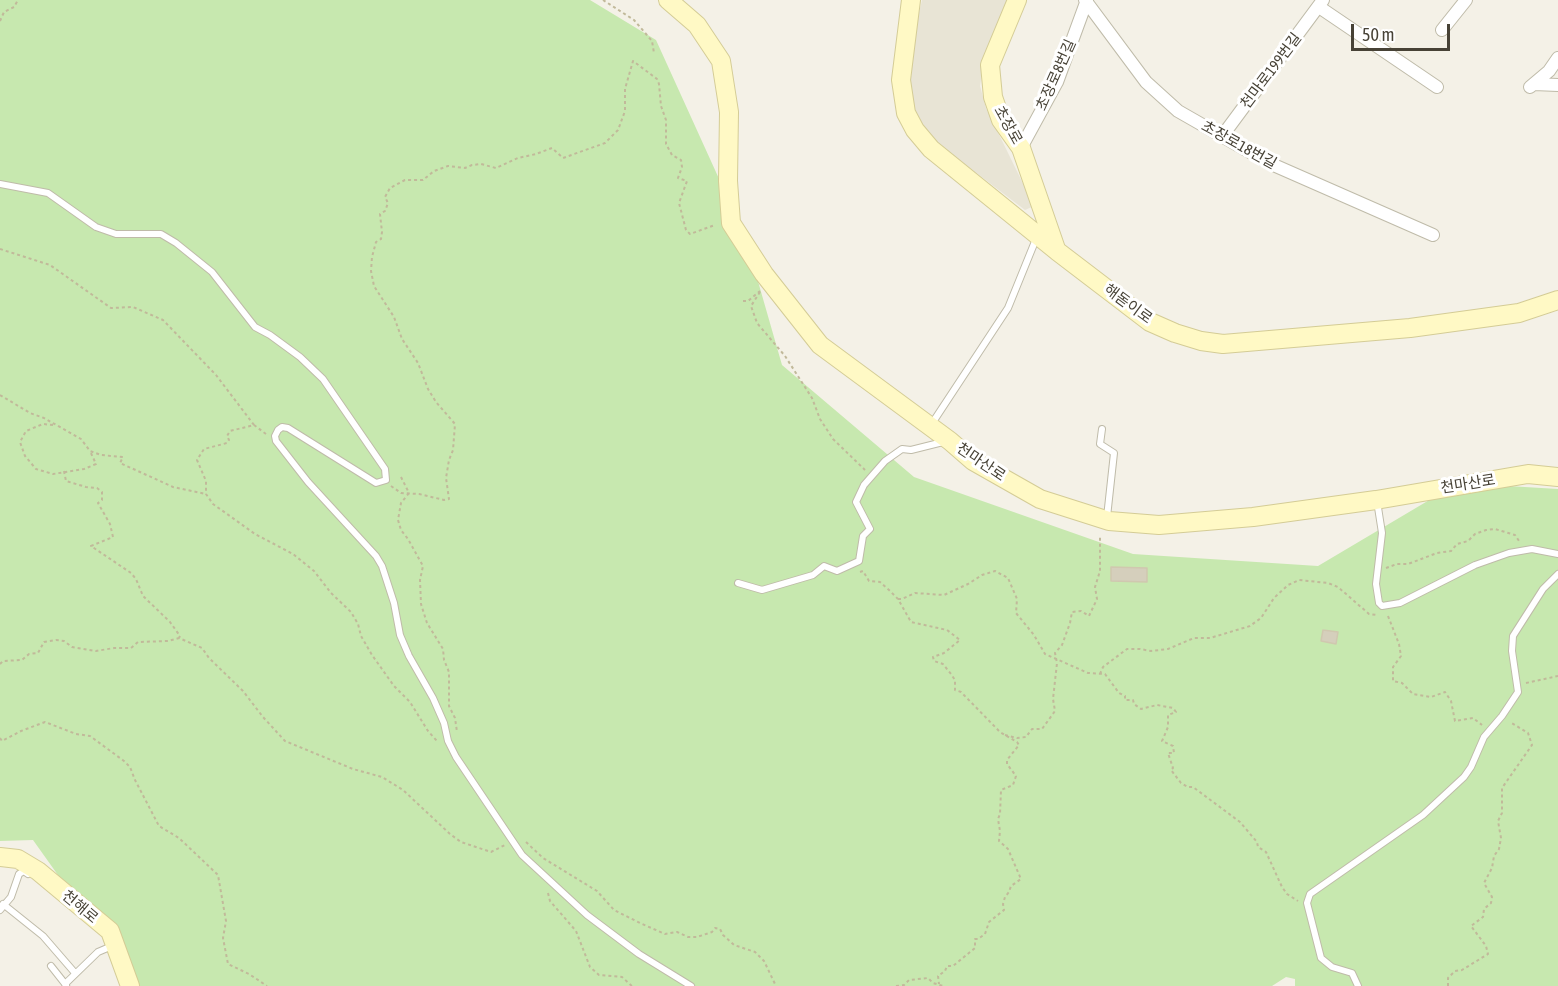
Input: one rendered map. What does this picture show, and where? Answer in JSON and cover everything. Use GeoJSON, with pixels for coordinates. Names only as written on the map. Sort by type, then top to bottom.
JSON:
{"type":"FeatureCollection","features":[{"type":"Feature","properties":{"kind":"street","name":"천마산로"},"geometry":{"type":"LineString","coordinates":[[668,0],[697,25],[721,61],[729,112],[728,181],[731,223],[764,274],[820,345],[950,441],[973,461],[1040,499],[1102,519],[1159,525],[1253,517],[1376,500],[1528,474],[1558,477]]}},
{"type":"Feature","properties":{"kind":"street","name":"해돋이로"},"geometry":{"type":"LineString","coordinates":[[911,0],[901,80],[906,113],[915,130],[931,148],[1057,251],[1150,322],[1201,341],[1223,344],[1421,327],[1519,313],[1558,300]]}},
{"type":"Feature","properties":{"kind":"street","name":"초장로"},"geometry":{"type":"LineString","coordinates":[[1017,0],[990,65],[993,98],[1001,120],[1021,148],[1057,251]]}},
{"type":"Feature","properties":{"kind":"street","name":"초장로8번길"},"geometry":{"type":"LineString","coordinates":[[1021,148],[1057,82],[1086,0]]}},
{"type":"Feature","properties":{"kind":"street","name":"초장로18번길"},"geometry":{"type":"LineString","coordinates":[[1086,0],[1146,82],[1178,111],[1269,163],[1433,236]]}},
{"type":"Feature","properties":{"kind":"street"},"geometry":{"type":"LineString","coordinates":[[1442,30],[1466,0]]}},
{"type":"Feature","properties":{"kind":"street","name":"천마로199번길"},"geometry":{"type":"LineString","coordinates":[[1223,135],[1321,3],[1437,87]]}},
{"type":"Feature","properties":{"kind":"street"},"geometry":{"type":"LineString","coordinates":[[1558,58],[1550,71],[1532,85],[1558,85]]}},
{"type":"Feature","properties":{"kind":"street","name":"천해로"},"geometry":{"type":"LineString","coordinates":[[0,857],[18,859],[38,871],[110,931],[130,986]]}},
{"type":"Feature","properties":{"kind":"lane"},"geometry":{"type":"LineString","coordinates":[[0,184],[48,193],[96,227],[116,234],[161,234],[176,243],[212,272],[255,327],[300,357],[323,379],[385,469],[386,480],[376,483],[288,428],[282,427],[278,430],[275,436],[276,441],[308,482],[376,556],[382,566],[394,603],[400,635],[437,706],[453,750],[522,855],[596,922],[639,954],[691,986]]}},
{"type":"Feature","properties":{"kind":"lane"},"geometry":{"type":"LineString","coordinates":[[930,427],[1008,308],[1038,235]]}},
{"type":"Feature","properties":{"kind":"lane"},"geometry":{"type":"LineString","coordinates":[[1102,429],[1100,444],[1114,453],[1102,519]]}},
{"type":"Feature","properties":{"kind":"lane"},"geometry":{"type":"LineString","coordinates":[[738,583],[762,590],[813,575],[824,566],[837,570],[859,561],[863,536],[870,529],[856,502],[864,485],[885,461],[902,449],[911,450],[950,441]]}},
{"type":"Feature","properties":{"kind":"lane"},"geometry":{"type":"LineString","coordinates":[[1376,500],[1382,524],[1376,584],[1379,603],[1386,607],[1400,603],[1475,566],[1509,553],[1540,549],[1558,554]]}},
{"type":"Feature","properties":{"kind":"lane"},"geometry":{"type":"LineString","coordinates":[[1358,986],[1352,973],[1332,967],[1321,958],[1307,903],[1315,890],[1368,856],[1423,815],[1464,777],[1488,732],[1518,692],[1512,651],[1513,636],[1543,589],[1558,574]]}},
{"type":"Feature","properties":{"kind":"lane"},"geometry":{"type":"LineString","coordinates":[[38,871],[32,877],[24,871],[19,874],[11,897],[2,907],[43,936],[75,973]]}},
{"type":"Feature","properties":{"kind":"lane"},"geometry":{"type":"LineString","coordinates":[[51,966],[66,985],[75,973],[98,952],[115,944]]}},
{"type":"Feature","properties":{"kind":"path"},"geometry":{"type":"LineString","coordinates":[[0,21],[4,12],[14,7],[18,0]]}},
{"type":"Feature","properties":{"kind":"path"},"geometry":{"type":"LineString","coordinates":[[603,0],[634,20],[652,41],[654,53]]}},
{"type":"Feature","properties":{"kind":"path"},"geometry":{"type":"LineString","coordinates":[[386,480],[401,493],[449,499],[446,478],[453,450],[455,424],[428,389],[418,363],[402,339],[394,317],[374,286],[371,271],[372,257],[376,243],[381,239],[380,214],[385,211],[388,203],[385,197],[390,188],[405,180],[423,180],[434,171],[448,166],[465,168],[481,164],[496,168],[518,158],[552,148],[563,158],[605,143],[618,130],[625,111],[625,89],[633,60],[657,79],[659,84],[661,106],[666,120],[666,144],[672,155],[681,160],[682,167],[678,178],[687,181],[679,203],[686,230],[690,234],[704,230],[725,219],[731,219]]}},
{"type":"Feature","properties":{"kind":"path"},"geometry":{"type":"LineString","coordinates":[[0,249],[50,265],[111,308],[133,307],[163,320],[216,375],[254,426],[276,441]]}},
{"type":"Feature","properties":{"kind":"path"},"geometry":{"type":"LineString","coordinates":[[742,301],[748,301],[762,290],[751,306],[757,323],[785,356],[812,398],[820,419],[833,439],[851,455],[861,468],[872,475]]}},
{"type":"Feature","properties":{"kind":"path"},"geometry":{"type":"LineString","coordinates":[[0,395],[30,413],[44,418],[56,425],[76,437],[90,451],[96,464],[84,469],[53,474],[36,469],[25,456],[20,442],[26,431],[43,424],[56,425]]}},
{"type":"Feature","properties":{"kind":"path"},"geometry":{"type":"LineString","coordinates":[[254,426],[230,431],[227,443],[204,449],[197,460],[206,481],[206,494],[213,504],[255,534],[293,554],[314,571],[331,593],[351,612],[372,655],[394,686],[410,702],[428,731],[448,751],[453,750],[458,739],[455,718],[448,706],[449,672],[444,660],[443,649],[427,623],[420,604],[420,580],[423,566],[401,530],[398,520],[401,502],[408,494]]}},
{"type":"Feature","properties":{"kind":"path"},"geometry":{"type":"LineString","coordinates":[[76,437],[90,451],[101,455],[123,457],[120,463],[173,487],[206,494]]}},
{"type":"Feature","properties":{"kind":"path"},"geometry":{"type":"LineString","coordinates":[[64,471],[66,481],[97,488],[102,492],[102,500],[98,503],[110,524],[113,537],[91,546],[131,573],[143,596],[170,622],[180,636],[179,638]]}},
{"type":"Feature","properties":{"kind":"path"},"geometry":{"type":"LineString","coordinates":[[402,477],[408,494]]}},
{"type":"Feature","properties":{"kind":"path"},"geometry":{"type":"LineString","coordinates":[[1005,735],[1017,738],[1026,737],[1032,729],[1042,729],[1054,711],[1057,658],[1055,653],[1062,645],[1072,612],[1081,611],[1089,616],[1097,600],[1095,587],[1100,571],[1102,519]]}},
{"type":"Feature","properties":{"kind":"path"},"geometry":{"type":"LineString","coordinates":[[1378,571],[1396,564],[1408,564],[1437,553],[1451,551],[1457,544],[1468,541],[1475,534],[1486,530],[1495,529],[1515,535],[1526,550]]}},
{"type":"Feature","properties":{"kind":"path"},"geometry":{"type":"LineString","coordinates":[[848,566],[849,570],[863,571],[869,581],[880,582],[898,599],[911,622],[947,630],[960,640],[944,653],[933,657],[934,661],[943,664],[951,674],[955,680],[955,690],[961,692],[978,711],[1020,745],[1007,760],[1007,764],[1016,776],[1013,785],[1001,790],[998,819],[999,841],[1008,849],[1021,879],[1011,886],[1005,897],[1004,910],[989,922],[985,934],[975,939],[975,948],[953,966],[947,966],[945,971],[938,976],[939,984]]}},
{"type":"Feature","properties":{"kind":"path"},"geometry":{"type":"LineString","coordinates":[[898,599],[915,593],[944,595],[982,575],[995,571],[1008,578],[1017,599],[1016,613],[1034,635],[1045,654],[1076,668],[1105,674],[1119,693],[1125,696],[1125,700],[1133,700],[1134,704],[1141,709],[1157,705],[1173,708],[1176,712],[1168,715],[1168,727],[1162,741],[1173,746],[1174,753],[1168,753],[1173,768],[1171,770],[1181,783],[1194,787],[1240,822],[1257,842],[1258,847],[1266,852],[1287,894],[1294,900],[1302,902],[1310,913]]}},
{"type":"Feature","properties":{"kind":"path"},"geometry":{"type":"LineString","coordinates":[[1100,674],[1103,668],[1127,649],[1151,651],[1168,649],[1194,638],[1210,638],[1251,626],[1261,618],[1274,598],[1288,585],[1299,580],[1328,583],[1338,587],[1369,614],[1389,616]]}},
{"type":"Feature","properties":{"kind":"path"},"geometry":{"type":"LineString","coordinates":[[1386,607],[1401,656],[1393,668],[1394,681],[1402,683],[1413,694],[1431,697],[1445,692],[1451,701],[1455,721],[1473,718],[1481,723],[1488,732]]}},
{"type":"Feature","properties":{"kind":"path"},"geometry":{"type":"LineString","coordinates":[[0,664],[22,660],[29,654],[38,653],[44,642],[56,640],[64,640],[72,647],[96,651],[131,648],[138,642],[168,641],[179,638],[202,648],[285,741],[346,766],[382,777],[403,790],[461,842],[490,852],[506,844],[507,832],[522,837],[543,858],[597,891],[614,909],[640,923],[665,933],[677,933],[697,938],[716,928],[720,929],[734,945],[755,952],[770,970],[776,986]]}},
{"type":"Feature","properties":{"kind":"path"},"geometry":{"type":"LineString","coordinates":[[1517,684],[1522,685],[1530,681],[1558,676]]}},
{"type":"Feature","properties":{"kind":"path"},"geometry":{"type":"LineString","coordinates":[[1448,986],[1448,978],[1455,971],[1462,970],[1488,954],[1486,946],[1471,926],[1483,917],[1484,909],[1491,903],[1492,897],[1484,884],[1492,868],[1494,856],[1499,849],[1501,838],[1498,821],[1502,813],[1502,788],[1532,744],[1528,733],[1504,720],[1502,716]]}},
{"type":"Feature","properties":{"kind":"path"},"geometry":{"type":"LineString","coordinates":[[0,738],[2,741],[21,730],[45,722],[76,734],[90,736],[124,761],[130,767],[159,826],[179,838],[218,875],[226,921],[224,938],[228,964],[267,986]]}},
{"type":"Feature","properties":{"kind":"path"},"geometry":{"type":"LineString","coordinates":[[543,874],[550,901],[576,931],[590,967],[599,975],[622,977],[632,986]]}},
{"type":"Feature","properties":{"kind":"path"},"geometry":{"type":"LineString","coordinates":[[896,986],[904,985],[909,980],[928,978],[933,983],[944,986]]}},
{"type":"Feature","properties":{"kind":"shaded area"},"geometry":{"type":"Polygon","coordinates":[[[922,0],[1009,0],[984,59],[980,86],[986,108],[1034,206],[1025,210],[924,133],[916,115],[910,89],[915,30],[922,0]]]}},
{"type":"Feature","properties":{"kind":"green space"},"geometry":{"type":"Polygon","coordinates":[[[0,0],[590,0],[656,40],[745,236],[782,365],[914,477],[1133,554],[1318,566],[1458,483],[1558,489],[1558,986],[1295,986],[1295,979],[1286,977],[1272,986],[137,986],[33,840],[0,841],[0,0]]]}},
{"type":"Feature","properties":{"kind":"building"},"geometry":{"type":"Polygon","coordinates":[[[1111,567],[1147,568],[1147,582],[1111,581],[1111,567]]]}},
{"type":"Feature","properties":{"kind":"building"},"geometry":{"type":"Polygon","coordinates":[[[1323,630],[1338,632],[1336,644],[1321,641],[1323,630]]]}}]}
